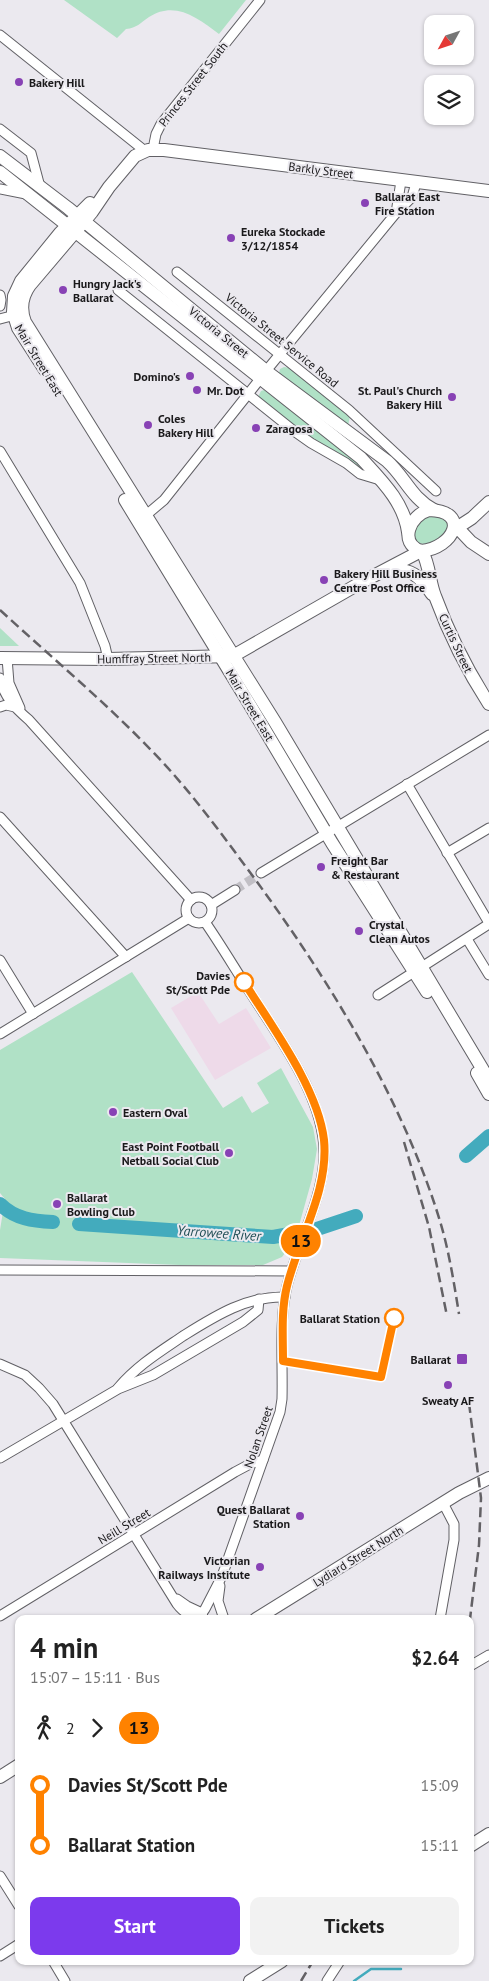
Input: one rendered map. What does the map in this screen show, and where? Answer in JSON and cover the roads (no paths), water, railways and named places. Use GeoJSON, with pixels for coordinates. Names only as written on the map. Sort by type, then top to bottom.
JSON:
{"type":"FeatureCollection","features":[{"type":"Feature","properties":{"kind":"main road","name":"Barkly Street"},"geometry":{"type":"LineString","coordinates":[[149,150],[489,192]]}},
{"type":"Feature","properties":{"kind":"main road"},"geometry":{"type":"LineString","coordinates":[[18,315],[27,289],[76,223],[133,158],[149,150]]}},
{"type":"Feature","properties":{"kind":"main road","name":"Victoria Street"},"geometry":{"type":"LineString","coordinates":[[0,156],[40,187],[76,223],[263,375],[354,452],[384,483],[402,509],[408,533]]}},
{"type":"Feature","properties":{"kind":"main road","name":"Victoria Street"},"geometry":{"type":"LineString","coordinates":[[0,172],[29,194],[76,223]]}},
{"type":"Feature","properties":{"kind":"main road","name":"Mair Street East"},"geometry":{"type":"LineString","coordinates":[[18,315],[25,322],[145,516],[227,656]]}},
{"type":"Feature","properties":{"kind":"main road","name":"Mair Street East"},"geometry":{"type":"LineString","coordinates":[[18,315],[20,333],[227,656],[275,722],[332,830],[418,970],[489,1080]]}},
{"type":"Feature","properties":{"kind":"main road","name":"Victoria Street"},"geometry":{"type":"LineString","coordinates":[[263,375],[351,434],[391,465],[416,498],[434,510]]}},
{"type":"Feature","properties":{"kind":"main road"},"geometry":{"type":"LineString","coordinates":[[483,509],[463,516],[453,524],[450,537],[432,549],[422,551],[412,546],[408,533],[410,525],[418,515],[424,511],[434,510],[453,524],[471,542],[489,554]]}},
{"type":"Feature","properties":{"kind":"main road"},"geometry":{"type":"LineString","coordinates":[[471,542],[468,536],[469,526],[483,509]]}},
{"type":"Feature","properties":{"kind":"main road","name":"Humffray Street North"},"geometry":{"type":"LineString","coordinates":[[376,574],[401,554],[407,544],[408,533]]}},
{"type":"Feature","properties":{"kind":"main road","name":"Humffray Street North"},"geometry":{"type":"LineString","coordinates":[[4,658],[227,656],[376,574],[422,551]]}},
{"type":"Feature","properties":{"kind":"main road","name":"Curtis Street"},"geometry":{"type":"LineString","coordinates":[[422,551],[429,566],[437,602],[463,660],[489,704]]}},
{"type":"Feature","properties":{"kind":"main road"},"geometry":{"type":"LineString","coordinates":[[376,574],[395,570],[411,572],[421,579],[437,602]]}},
{"type":"Feature","properties":{"kind":"main road","name":"Mair Street East"},"geometry":{"type":"LineString","coordinates":[[418,970],[489,1094]]}},
{"type":"Feature","properties":{"kind":"main road","name":"Lydiard Street North"},"geometry":{"type":"LineString","coordinates":[[262,1615],[459,1493],[489,1471]]}},
{"type":"Feature","properties":{"kind":"main road","name":"Lydiard Street North"},"geometry":{"type":"LineString","coordinates":[[459,1493],[489,1478]]}},
{"type":"Feature","properties":{"kind":"main road"},"geometry":{"type":"LineString","coordinates":[[0,1777],[15,1768]]}},
{"type":"Feature","properties":{"kind":"main road"},"geometry":{"type":"LineString","coordinates":[[474,1843],[489,1834]]}},
{"type":"Feature","properties":{"kind":"main road"},"geometry":{"type":"LineString","coordinates":[[250,1981],[274,1965]]}},
{"type":"Feature","properties":{"kind":"street","name":"Princes Street South"},"geometry":{"type":"LineString","coordinates":[[149,150],[159,126],[260,0]]}},
{"type":"Feature","properties":{"kind":"street"},"geometry":{"type":"LineString","coordinates":[[0,35],[149,150]]}},
{"type":"Feature","properties":{"kind":"street"},"geometry":{"type":"LineString","coordinates":[[0,129],[31,154],[40,187]]}},
{"type":"Feature","properties":{"kind":"street"},"geometry":{"type":"LineString","coordinates":[[396,213],[401,181]]}},
{"type":"Feature","properties":{"kind":"street"},"geometry":{"type":"LineString","coordinates":[[145,516],[164,500],[280,354],[396,213],[412,197],[416,183]]}},
{"type":"Feature","properties":{"kind":"street"},"geometry":{"type":"LineString","coordinates":[[0,189],[29,194]]}},
{"type":"Feature","properties":{"kind":"street","name":"Victoria Street Service Road"},"geometry":{"type":"LineString","coordinates":[[177,272],[363,422],[419,477],[436,491]]}},
{"type":"Feature","properties":{"kind":"street"},"geometry":{"type":"LineString","coordinates":[[118,290],[311,443],[346,463],[360,474],[375,478],[384,483]]}},
{"type":"Feature","properties":{"kind":"street"},"geometry":{"type":"LineString","coordinates":[[0,295],[2,300],[0,306]]}},
{"type":"Feature","properties":{"kind":"street"},"geometry":{"type":"LineString","coordinates":[[0,319],[18,315]]}},
{"type":"Feature","properties":{"kind":"street"},"geometry":{"type":"LineString","coordinates":[[351,434],[363,422]]}},
{"type":"Feature","properties":{"kind":"street"},"geometry":{"type":"LineString","coordinates":[[0,451],[80,583],[108,658]]}},
{"type":"Feature","properties":{"kind":"street"},"geometry":{"type":"LineString","coordinates":[[4,658],[10,685],[17,703],[29,720],[191,900]]}},
{"type":"Feature","properties":{"kind":"street"},"geometry":{"type":"LineString","coordinates":[[0,678],[1,691],[14,707],[29,720]]}},
{"type":"Feature","properties":{"kind":"street"},"geometry":{"type":"LineString","coordinates":[[0,707],[6,705],[14,707]]}},
{"type":"Feature","properties":{"kind":"street"},"geometry":{"type":"LineString","coordinates":[[261,873],[489,735]]}},
{"type":"Feature","properties":{"kind":"street"},"geometry":{"type":"LineString","coordinates":[[378,995],[489,923],[407,784]]}},
{"type":"Feature","properties":{"kind":"street"},"geometry":{"type":"LineString","coordinates":[[0,817],[126,957]]}},
{"type":"Feature","properties":{"kind":"street"},"geometry":{"type":"LineString","coordinates":[[447,853],[489,828]]}},
{"type":"Feature","properties":{"kind":"street"},"geometry":{"type":"LineString","coordinates":[[211,905],[235,890]]}},
{"type":"Feature","properties":{"kind":"street"},"geometry":{"type":"LineString","coordinates":[[200,897],[205,898],[211,905],[212,916],[205,922],[196,923],[189,918],[186,908],[191,900],[200,897]]}},
{"type":"Feature","properties":{"kind":"street"},"geometry":{"type":"LineString","coordinates":[[0,1034],[189,918]]}},
{"type":"Feature","properties":{"kind":"street","name":"Nolan Street"},"geometry":{"type":"LineString","coordinates":[[202,1615],[222,1576],[282,1406],[285,1297],[320,1186],[323,1170],[324,1140],[317,1114],[306,1086],[287,1051],[205,922]]}},
{"type":"Feature","properties":{"kind":"street"},"geometry":{"type":"LineString","coordinates":[[467,939],[489,975]]}},
{"type":"Feature","properties":{"kind":"street"},"geometry":{"type":"LineString","coordinates":[[0,960],[33,1014]]}},
{"type":"Feature","properties":{"kind":"street"},"geometry":{"type":"LineString","coordinates":[[0,1270],[292,1271]]}},
{"type":"Feature","properties":{"kind":"street"},"geometry":{"type":"LineString","coordinates":[[118,1389],[134,1370],[153,1356],[223,1312],[259,1299],[285,1297]]}},
{"type":"Feature","properties":{"kind":"street"},"geometry":{"type":"LineString","coordinates":[[0,1458],[63,1419],[118,1389],[153,1375],[243,1322],[258,1310],[259,1299]]}},
{"type":"Feature","properties":{"kind":"street"},"geometry":{"type":"LineString","coordinates":[[0,1364],[18,1371],[34,1382],[48,1398],[181,1609],[199,1615]]}},
{"type":"Feature","properties":{"kind":"street","name":"Neill Street"},"geometry":{"type":"LineString","coordinates":[[0,1616],[235,1472],[263,1460]]}},
{"type":"Feature","properties":{"kind":"street"},"geometry":{"type":"LineString","coordinates":[[441,1615],[454,1540],[454,1524],[443,1503]]}},
{"type":"Feature","properties":{"kind":"street","name":"Nolan Street"},"geometry":{"type":"LineString","coordinates":[[222,1576],[218,1598],[222,1615]]}},
{"type":"Feature","properties":{"kind":"street"},"geometry":{"type":"LineString","coordinates":[[474,1664],[489,1655]]}},
{"type":"Feature","properties":{"kind":"street"},"geometry":{"type":"LineString","coordinates":[[0,1876],[15,1900]]}},
{"type":"Feature","properties":{"kind":"street"},"geometry":{"type":"LineString","coordinates":[[0,1956],[15,1947]]}},
{"type":"Feature","properties":{"kind":"street"},"geometry":{"type":"LineString","coordinates":[[55,1965],[65,1981]]}},
{"type":"Feature","properties":{"kind":"street"},"geometry":{"type":"LineString","coordinates":[[327,1981],[337,1965]]}},
{"type":"Feature","properties":{"kind":"waterway","name":"Yarrowee River"},"geometry":{"type":"LineString","coordinates":[[466,1156],[489,1136]]}},
{"type":"Feature","properties":{"kind":"waterway","name":"Yarrowee River"},"geometry":{"type":"LineString","coordinates":[[0,1204],[18,1216],[38,1221],[53,1222]]}},
{"type":"Feature","properties":{"kind":"waterway","name":"Yarrowee River"},"geometry":{"type":"LineString","coordinates":[[79,1224],[273,1237],[317,1229],[356,1216]]}},
{"type":"Feature","properties":{"kind":"waterway"},"geometry":{"type":"LineString","coordinates":[[354,1981],[371,1969],[401,1969]]}},
{"type":"Feature","properties":{"kind":"tunnel"},"geometry":{"type":"LineString","coordinates":[[235,890],[261,873]]}},
{"type":"Feature","properties":{"kind":"railway"},"geometry":{"type":"LineString","coordinates":[[0,610],[115,714],[165,765],[226,840],[306,952],[359,1038],[405,1129],[440,1221],[449,1255],[459,1314]]}},
{"type":"Feature","properties":{"kind":"railway"},"geometry":{"type":"LineString","coordinates":[[404,1142],[429,1227],[447,1316]]}},
{"type":"Feature","properties":{"kind":"railway"},"geometry":{"type":"LineString","coordinates":[[469,1403],[481,1498],[479,1545],[470,1615]]}},
{"type":"Feature","properties":{"kind":"railway"},"geometry":{"type":"LineString","coordinates":[[301,1981],[311,1965]]}},
{"type":"Feature","properties":{"kind":"place","name":"Bakery Hill"},"geometry":{"type":"Point","coordinates":[19,82]}},
{"type":"Feature","properties":{"kind":"place","name":"Ballarat East Fire Station"},"geometry":{"type":"Point","coordinates":[365,203]}},
{"type":"Feature","properties":{"kind":"place","name":"Eureka Stockade 3/12/1854"},"geometry":{"type":"Point","coordinates":[231,238]}},
{"type":"Feature","properties":{"kind":"place","name":"Hungry Jack's Ballarat"},"geometry":{"type":"Point","coordinates":[63,290]}},
{"type":"Feature","properties":{"kind":"place","name":"Domino's"},"geometry":{"type":"Point","coordinates":[190,376]}},
{"type":"Feature","properties":{"kind":"place","name":"Mr. Dot"},"geometry":{"type":"Point","coordinates":[197,390]}},
{"type":"Feature","properties":{"kind":"place","name":"St. Paul's Church Bakery Hill"},"geometry":{"type":"Point","coordinates":[452,397]}},
{"type":"Feature","properties":{"kind":"place","name":"Coles Bakery Hill"},"geometry":{"type":"Point","coordinates":[148,425]}},
{"type":"Feature","properties":{"kind":"place","name":"Zaragosa"},"geometry":{"type":"Point","coordinates":[256,428]}},
{"type":"Feature","properties":{"kind":"place","name":"Bakery Hill Business Centre Post Office"},"geometry":{"type":"Point","coordinates":[324,580]}},
{"type":"Feature","properties":{"kind":"place","name":"Freight Bar & Restaurant"},"geometry":{"type":"Point","coordinates":[321,867]}},
{"type":"Feature","properties":{"kind":"place","name":"Crystal Clean Autos"},"geometry":{"type":"Point","coordinates":[359,931]}},
{"type":"Feature","properties":{"kind":"place","name":"Davies St/Scott Pde"},"geometry":{"type":"Point","coordinates":[244,982]}},
{"type":"Feature","properties":{"kind":"place","name":"Eastern Oval"},"geometry":{"type":"Point","coordinates":[113,1112]}},
{"type":"Feature","properties":{"kind":"place","name":"East Point Football Netball Social Club"},"geometry":{"type":"Point","coordinates":[229,1153]}},
{"type":"Feature","properties":{"kind":"place","name":"Ballarat Bowling Club"},"geometry":{"type":"Point","coordinates":[57,1204]}},
{"type":"Feature","properties":{"kind":"place","name":"Ballarat Station"},"geometry":{"type":"Point","coordinates":[394,1318]}},
{"type":"Feature","properties":{"kind":"place","name":"Ballarat"},"geometry":{"type":"Point","coordinates":[462,1359]}},
{"type":"Feature","properties":{"kind":"place","name":"Sweaty AF"},"geometry":{"type":"Point","coordinates":[448,1385]}},
{"type":"Feature","properties":{"kind":"place","name":"Quest Ballarat Station"},"geometry":{"type":"Point","coordinates":[300,1516]}},
{"type":"Feature","properties":{"kind":"place","name":"Victorian Railways Institute"},"geometry":{"type":"Point","coordinates":[260,1567]}}]}
